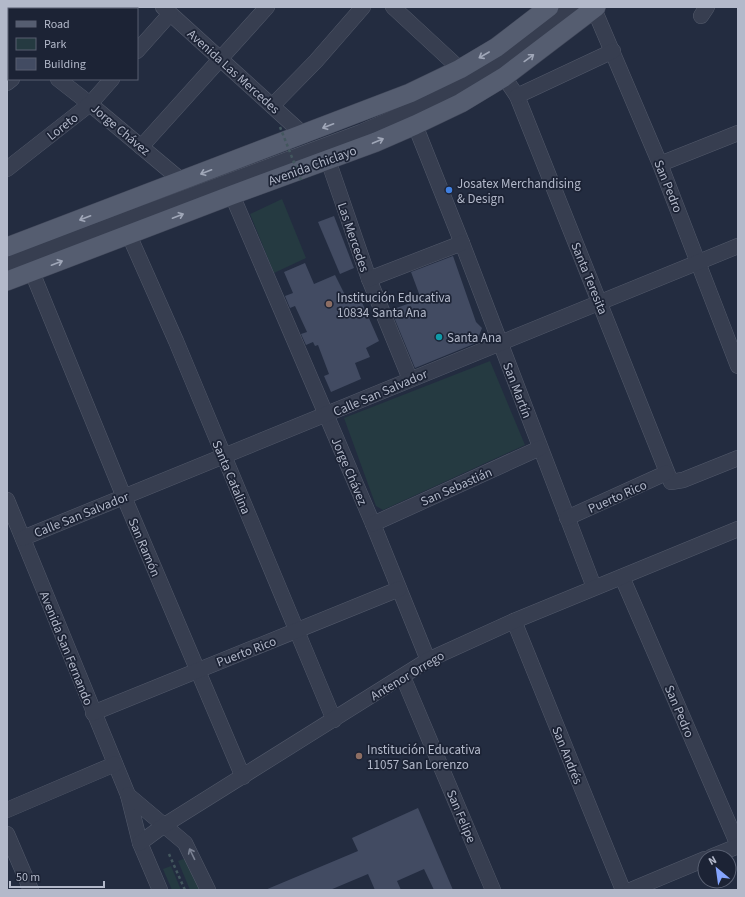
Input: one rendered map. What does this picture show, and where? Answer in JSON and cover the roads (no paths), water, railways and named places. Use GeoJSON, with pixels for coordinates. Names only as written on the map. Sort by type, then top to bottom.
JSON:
{"type":"FeatureCollection","features":[{"type":"Feature","properties":{"kind":"main road"},"geometry":{"type":"LineString","coordinates":[[7,247],[304,135],[410,93],[460,69],[497,47],[549,7]]}},
{"type":"Feature","properties":{"kind":"main road","name":"Avenida Chiclayo"},"geometry":{"type":"LineString","coordinates":[[7,282],[232,195],[376,142],[415,125],[461,103],[504,77],[595,8]]}},
{"type":"Feature","properties":{"kind":"street"},"geometry":{"type":"LineString","coordinates":[[141,147],[267,7]]}},
{"type":"Feature","properties":{"kind":"street"},"geometry":{"type":"LineString","coordinates":[[272,106],[316,61],[363,7]]}},
{"type":"Feature","properties":{"kind":"street"},"geometry":{"type":"LineString","coordinates":[[394,7],[460,69]]}},
{"type":"Feature","properties":{"kind":"street","name":"Avenida Chiclayo"},"geometry":{"type":"LineString","coordinates":[[7,264],[360,132],[428,103],[478,76],[516,51],[572,7]]}},
{"type":"Feature","properties":{"kind":"street","name":"San Pedro"},"geometry":{"type":"LineString","coordinates":[[595,8],[660,164],[738,366]]}},
{"type":"Feature","properties":{"kind":"street"},"geometry":{"type":"LineString","coordinates":[[138,50],[167,10]]}},
{"type":"Feature","properties":{"kind":"street","name":"Avenida Las Mercedes"},"geometry":{"type":"LineString","coordinates":[[167,10],[304,135]]}},
{"type":"Feature","properties":{"kind":"street"},"geometry":{"type":"LineString","coordinates":[[517,96],[613,51]]}},
{"type":"Feature","properties":{"kind":"street","name":"Santa Teresita"},"geometry":{"type":"LineString","coordinates":[[504,77],[517,96],[600,302],[668,478]]}},
{"type":"Feature","properties":{"kind":"street","name":"Jorge Chávez"},"geometry":{"type":"LineString","coordinates":[[59,80],[182,181]]}},
{"type":"Feature","properties":{"kind":"street","name":"Loreto"},"geometry":{"type":"LineString","coordinates":[[7,169],[90,104],[111,80]]}},
{"type":"Feature","properties":{"kind":"street","name":"San Martín"},"geometry":{"type":"LineString","coordinates":[[415,125],[462,243],[594,588]]}},
{"type":"Feature","properties":{"kind":"street"},"geometry":{"type":"LineString","coordinates":[[660,164],[738,133]]}},
{"type":"Feature","properties":{"kind":"street","name":"Las Mercedes"},"geometry":{"type":"LineString","coordinates":[[328,160],[369,278],[410,379]]}},
{"type":"Feature","properties":{"kind":"street","name":"Jorge Chávez"},"geometry":{"type":"LineString","coordinates":[[232,195],[373,524],[428,660]]}},
{"type":"Feature","properties":{"kind":"street","name":"Santa Catalina"},"geometry":{"type":"LineString","coordinates":[[129,235],[176,341],[334,720]]}},
{"type":"Feature","properties":{"kind":"street"},"geometry":{"type":"LineString","coordinates":[[369,278],[462,243]]}},
{"type":"Feature","properties":{"kind":"street","name":"Calle San Salvador"},"geometry":{"type":"LineString","coordinates":[[23,538],[499,342],[738,246]]}},
{"type":"Feature","properties":{"kind":"street","name":"San Ramón"},"geometry":{"type":"LineString","coordinates":[[32,272],[124,497],[243,776]]}},
{"type":"Feature","properties":{"kind":"street","name":"San Sebastián"},"geometry":{"type":"LineString","coordinates":[[373,524],[540,448]]}},
{"type":"Feature","properties":{"kind":"street","name":"Puerto Rico"},"geometry":{"type":"LineString","coordinates":[[567,518],[668,478],[683,480],[738,458]]}},
{"type":"Feature","properties":{"kind":"street","name":"Avenida San Fernando"},"geometry":{"type":"LineString","coordinates":[[7,500],[128,795],[140,843],[160,890]]}},
{"type":"Feature","properties":{"kind":"street","name":"Antenor Orrego"},"geometry":{"type":"LineString","coordinates":[[140,843],[163,826],[428,660],[514,621],[738,529]]}},
{"type":"Feature","properties":{"kind":"street","name":"San Pedro"},"geometry":{"type":"LineString","coordinates":[[622,577],[738,845]]}},
{"type":"Feature","properties":{"kind":"street","name":"Puerto Rico"},"geometry":{"type":"LineString","coordinates":[[93,712],[399,589]]}},
{"type":"Feature","properties":{"kind":"street","name":"San Andrés"},"geometry":{"type":"LineString","coordinates":[[514,621],[623,890]]}},
{"type":"Feature","properties":{"kind":"street","name":"San Felipe"},"geometry":{"type":"LineString","coordinates":[[403,677],[494,890]]}},
{"type":"Feature","properties":{"kind":"street"},"geometry":{"type":"LineString","coordinates":[[7,810],[115,764]]}},
{"type":"Feature","properties":{"kind":"street"},"geometry":{"type":"LineString","coordinates":[[128,795],[189,847],[208,890]]}},
{"type":"Feature","properties":{"kind":"street"},"geometry":{"type":"LineString","coordinates":[[7,834],[31,890]]}},
{"type":"Feature","properties":{"kind":"street"},"geometry":{"type":"LineString","coordinates":[[729,849],[738,845]]}},
{"type":"Feature","properties":{"kind":"street"},"geometry":{"type":"LineString","coordinates":[[631,890],[697,862]]}},
{"type":"Feature","properties":{"kind":"place","name":"Josatex Merchandising & Design"},"geometry":{"type":"Point","coordinates":[449,190]}},
{"type":"Feature","properties":{"kind":"place","name":"Institución Educativa 10834 Santa Ana"},"geometry":{"type":"Point","coordinates":[329,304]}},
{"type":"Feature","properties":{"kind":"place","name":"Santa Ana"},"geometry":{"type":"Point","coordinates":[439,337]}},
{"type":"Feature","properties":{"kind":"place","name":"Institución Educativa 11057 San Lorenzo"},"geometry":{"type":"Point","coordinates":[359,756]}}]}
